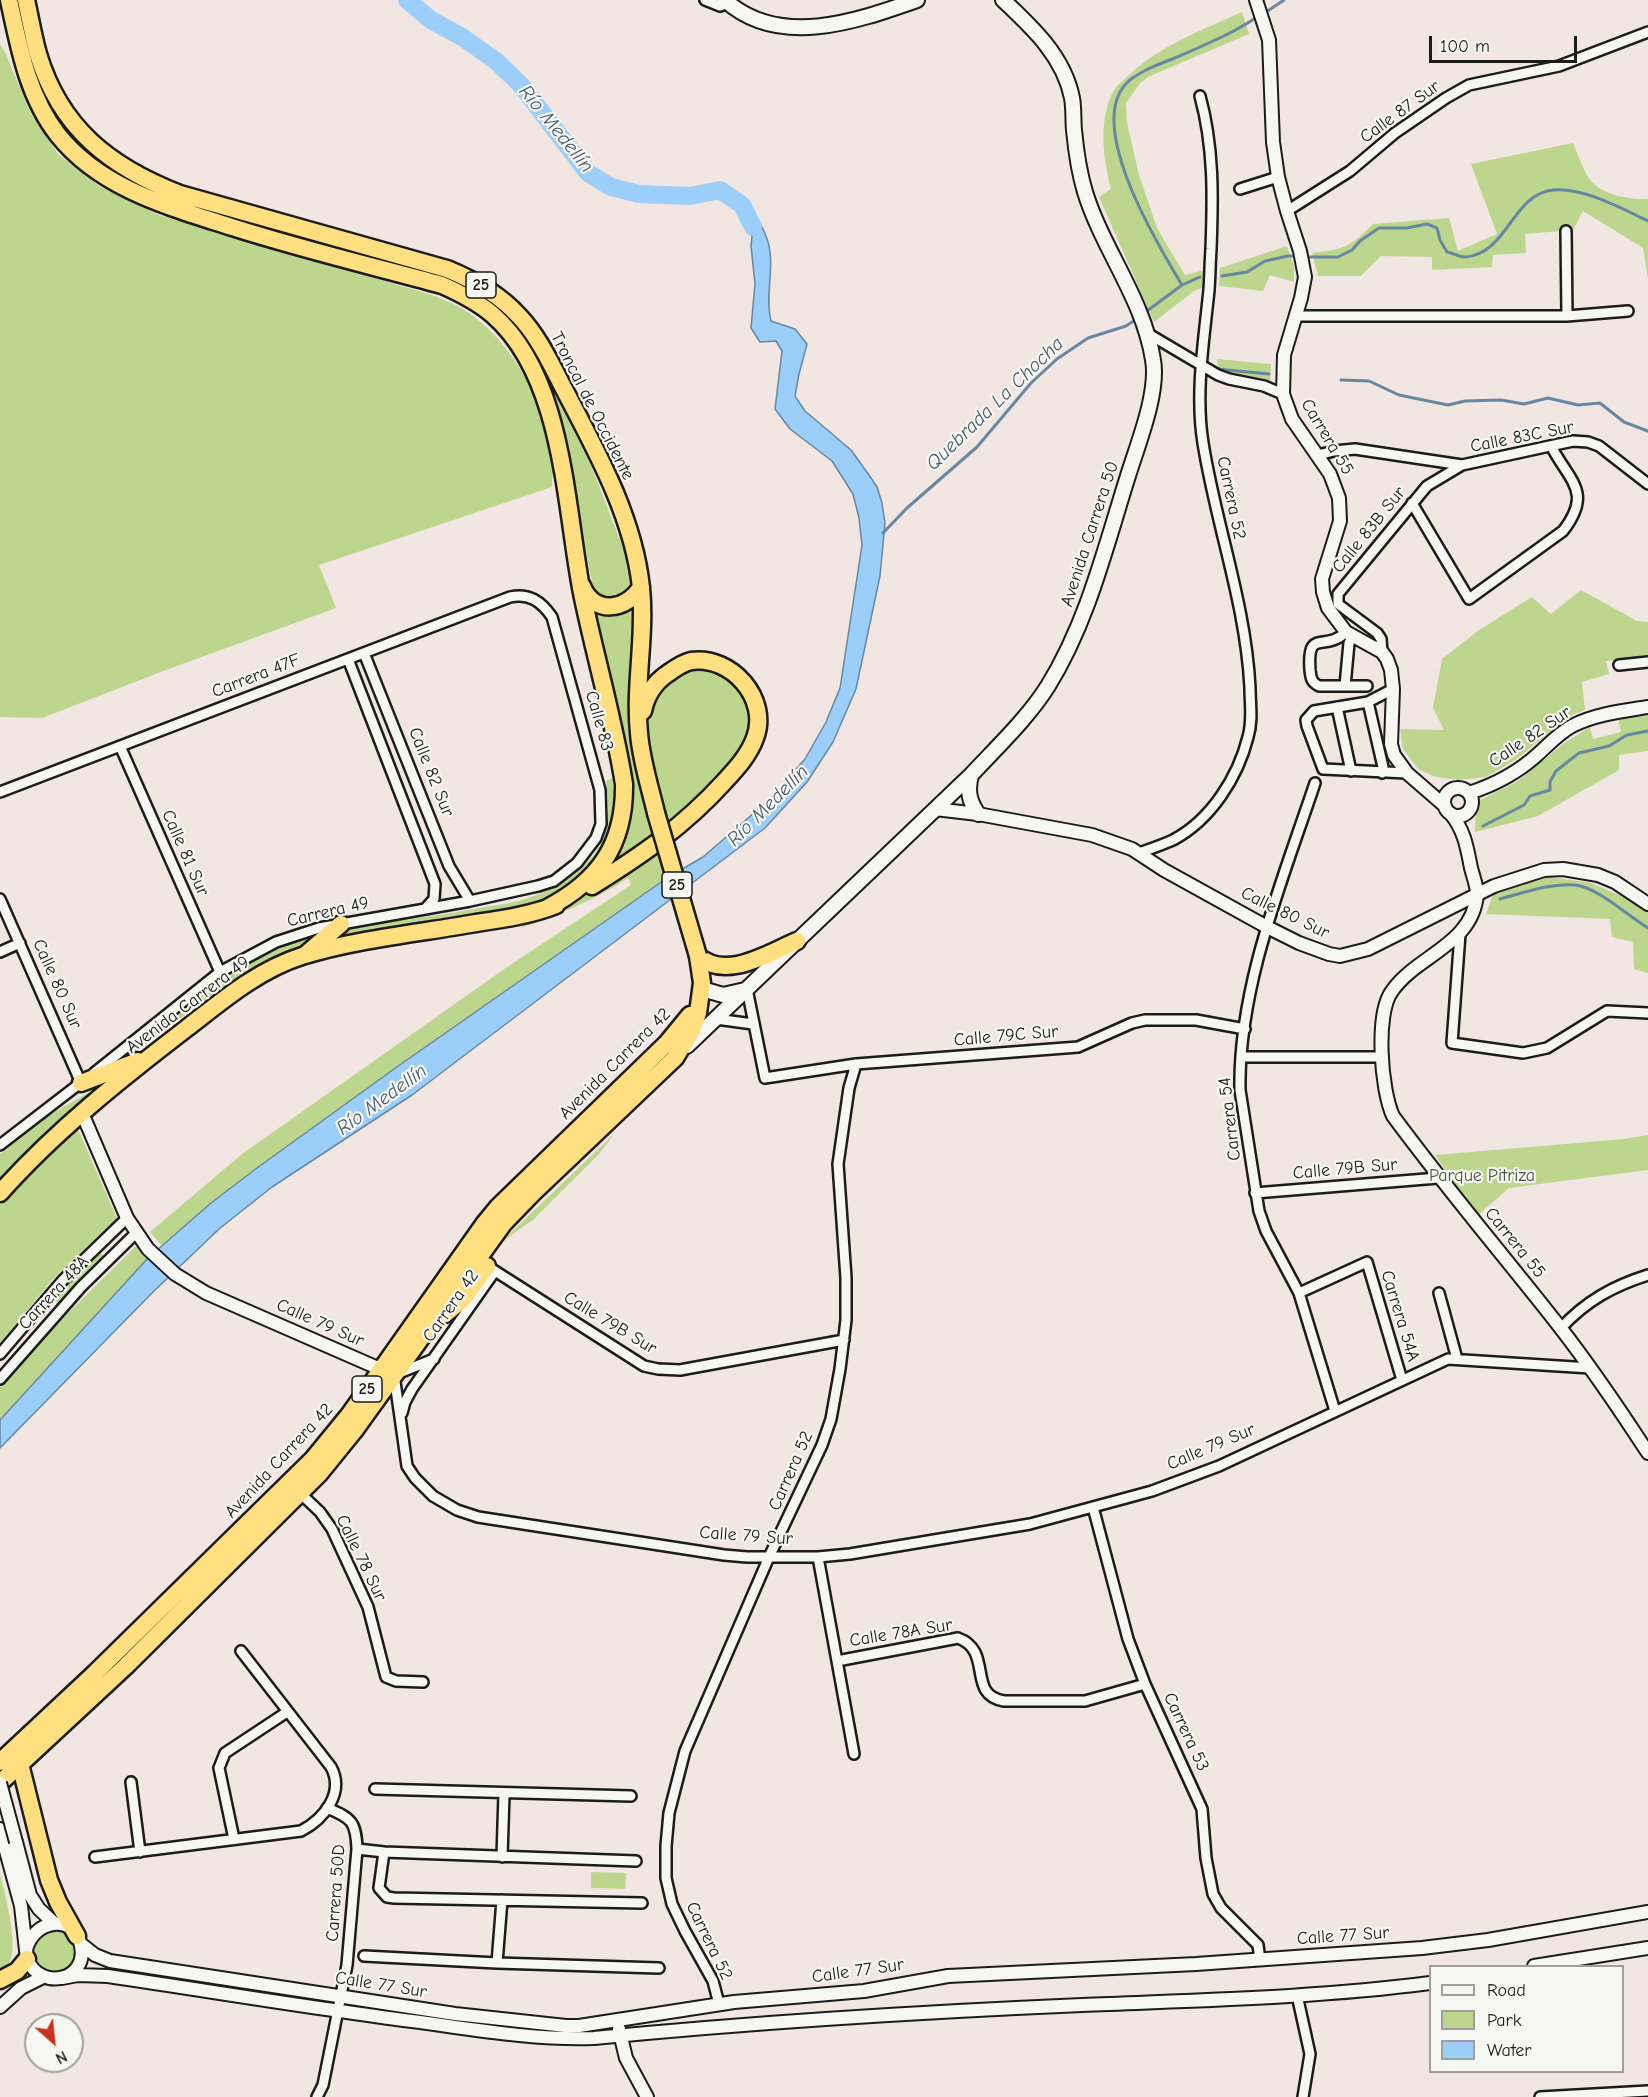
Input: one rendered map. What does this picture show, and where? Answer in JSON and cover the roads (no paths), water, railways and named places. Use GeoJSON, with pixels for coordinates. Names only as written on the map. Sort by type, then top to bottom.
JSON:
{"type":"FeatureCollection","features":[{"type":"Feature","properties":{"kind":"highway","name":"Troncal de Occidente"},"geometry":{"type":"LineString","coordinates":[[9,0],[29,81],[48,119],[58,135],[72,149],[106,176],[154,202],[262,236],[442,285],[460,293],[493,315],[519,345],[529,362],[552,422],[580,579],[622,769],[624,798],[619,832],[611,852],[598,871],[580,888],[547,909]]}},
{"type":"Feature","properties":{"kind":"highway","name":"Troncal de Occidente"},"geometry":{"type":"LineString","coordinates":[[26,0],[38,54],[50,86],[77,126],[118,164],[153,184],[180,194],[447,270],[486,288],[519,315],[544,350],[603,467],[627,528],[638,566],[642,624],[639,733],[656,813],[698,956],[702,989]]}},
{"type":"Feature","properties":{"kind":"highway"},"geometry":{"type":"LineString","coordinates":[[580,579],[582,589],[589,598],[607,607],[627,603],[641,587]]}},
{"type":"Feature","properties":{"kind":"highway"},"geometry":{"type":"LineString","coordinates":[[547,909],[579,894],[654,846],[676,829],[708,799],[749,751],[756,735],[759,718],[746,685],[730,670],[711,663],[690,662],[678,666],[662,678],[650,692],[644,705],[639,733]]}},
{"type":"Feature","properties":{"kind":"highway","name":"Avenida Carrera 49"},"geometry":{"type":"LineString","coordinates":[[0,1192],[82,1113],[150,1056],[254,978],[272,968],[304,956],[547,909]]}},
{"type":"Feature","properties":{"kind":"highway"},"geometry":{"type":"LineString","coordinates":[[304,956],[341,924]]}},
{"type":"Feature","properties":{"kind":"highway"},"geometry":{"type":"LineString","coordinates":[[698,956],[712,966],[733,966],[797,941]]}},
{"type":"Feature","properties":{"kind":"highway","name":"Avenida Carrera 42"},"geometry":{"type":"LineString","coordinates":[[0,1762],[88,1680],[298,1475],[428,1328],[464,1276],[486,1266],[516,1209],[675,1058],[692,1030],[702,989]]}},
{"type":"Feature","properties":{"kind":"highway","name":"Avenida Carrera 42"},"geometry":{"type":"LineString","coordinates":[[0,1783],[126,1666],[300,1493],[336,1454],[388,1372],[421,1311],[484,1224],[498,1207],[667,1043],[687,1020],[702,989]]}},
{"type":"Feature","properties":{"kind":"highway"},"geometry":{"type":"LineString","coordinates":[[81,1083],[150,1056]]}},
{"type":"Feature","properties":{"kind":"highway"},"geometry":{"type":"LineString","coordinates":[[428,1328],[463,1299],[486,1266]]}},
{"type":"Feature","properties":{"kind":"highway"},"geometry":{"type":"LineString","coordinates":[[421,1311],[464,1276]]}},
{"type":"Feature","properties":{"kind":"highway"},"geometry":{"type":"LineString","coordinates":[[20,1764],[49,1880],[79,1940]]}},
{"type":"Feature","properties":{"kind":"highway"},"geometry":{"type":"LineString","coordinates":[[0,1980],[12,1975],[27,1954]]}},
{"type":"Feature","properties":{"kind":"main road"},"geometry":{"type":"LineString","coordinates":[[726,1],[760,22],[778,27],[800,28],[844,22],[917,0]]}},
{"type":"Feature","properties":{"kind":"main road","name":"Avenida Carrera 50"},"geometry":{"type":"LineString","coordinates":[[675,1058],[971,775],[1015,729],[1039,699],[1064,658],[1080,621],[1141,435],[1153,386],[1154,362],[1146,329],[1086,196],[1077,156],[1072,100],[1064,73],[1050,48],[1003,0]]}},
{"type":"Feature","properties":{"kind":"main road"},"geometry":{"type":"LineString","coordinates":[[971,775],[968,794],[978,814]]}},
{"type":"Feature","properties":{"kind":"main road"},"geometry":{"type":"LineString","coordinates":[[702,989],[723,995],[747,989]]}},
{"type":"Feature","properties":{"kind":"street"},"geometry":{"type":"LineString","coordinates":[[705,0],[720,6],[726,1]]}},
{"type":"Feature","properties":{"kind":"street","name":"Carrera 55"},"geometry":{"type":"LineString","coordinates":[[1257,2],[1266,26],[1270,54],[1273,142],[1278,177],[1304,267],[1304,287],[1284,355],[1283,394],[1292,419],[1318,455],[1337,488],[1341,511],[1336,537],[1322,579],[1328,608],[1350,634],[1382,652]]}},
{"type":"Feature","properties":{"kind":"street","name":"Calle 87 Sur"},"geometry":{"type":"LineString","coordinates":[[1287,211],[1350,171],[1395,133],[1469,85],[1558,66],[1648,32]]}},
{"type":"Feature","properties":{"kind":"street","name":"Carrera 52"},"geometry":{"type":"LineString","coordinates":[[1139,853],[1174,839],[1188,830],[1217,801],[1236,774],[1251,723],[1249,659],[1246,640],[1203,443],[1200,366],[1209,286],[1213,196],[1207,124],[1200,96]]}},
{"type":"Feature","properties":{"kind":"street"},"geometry":{"type":"LineString","coordinates":[[1240,189],[1278,177]]}},
{"type":"Feature","properties":{"kind":"street"},"geometry":{"type":"LineString","coordinates":[[1566,231],[1567,316]]}},
{"type":"Feature","properties":{"kind":"street"},"geometry":{"type":"LineString","coordinates":[[1295,316],[1567,316],[1628,311]]}},
{"type":"Feature","properties":{"kind":"street"},"geometry":{"type":"LineString","coordinates":[[1146,329],[1200,366],[1229,380],[1264,386],[1283,394]]}},
{"type":"Feature","properties":{"kind":"street","name":"Calle 83C Sur"},"geometry":{"type":"LineString","coordinates":[[1318,455],[1355,449],[1462,465],[1573,441],[1588,442],[1599,446],[1648,484]]}},
{"type":"Feature","properties":{"kind":"street"},"geometry":{"type":"LineString","coordinates":[[1412,503],[1469,599],[1563,531],[1574,516],[1579,504],[1578,493],[1551,446]]}},
{"type":"Feature","properties":{"kind":"street","name":"Calle 83B Sur"},"geometry":{"type":"LineString","coordinates":[[1382,652],[1381,639],[1377,633],[1338,604],[1338,594],[1427,486],[1462,465]]}},
{"type":"Feature","properties":{"kind":"street","name":"Carrera 47F"},"geometry":{"type":"LineString","coordinates":[[0,792],[510,597],[525,596]]}},
{"type":"Feature","properties":{"kind":"street","name":"Calle 83"},"geometry":{"type":"LineString","coordinates":[[525,596],[541,603],[552,617],[600,790],[601,824],[596,838],[577,863]]}},
{"type":"Feature","properties":{"kind":"street"},"geometry":{"type":"LineString","coordinates":[[1344,686],[1350,634],[1329,642],[1317,642],[1311,647],[1309,654],[1311,678],[1313,683],[1319,686],[1344,686],[1366,686]]}},
{"type":"Feature","properties":{"kind":"street"},"geometry":{"type":"LineString","coordinates":[[1382,652],[1391,670],[1393,689],[1391,744],[1399,763],[1407,773],[1447,809],[1463,833],[1477,892]]}},
{"type":"Feature","properties":{"kind":"street","name":"Calle 82 Sur"},"geometry":{"type":"LineString","coordinates":[[364,653],[449,866],[470,901]]}},
{"type":"Feature","properties":{"kind":"street","name":"Calle 82 Sur"},"geometry":{"type":"LineString","coordinates":[[348,659],[435,884],[434,899],[425,909]]}},
{"type":"Feature","properties":{"kind":"street"},"geometry":{"type":"LineString","coordinates":[[1619,665],[1648,662]]}},
{"type":"Feature","properties":{"kind":"street"},"geometry":{"type":"LineString","coordinates":[[1393,689],[1368,702],[1314,711],[1306,720],[1323,769],[1407,773]]}},
{"type":"Feature","properties":{"kind":"street"},"geometry":{"type":"LineString","coordinates":[[1368,702],[1383,767],[1382,773]]}},
{"type":"Feature","properties":{"kind":"street"},"geometry":{"type":"LineString","coordinates":[[1337,707],[1351,771]]}},
{"type":"Feature","properties":{"kind":"street","name":"Calle 82 Sur"},"geometry":{"type":"LineString","coordinates":[[1469,793],[1512,774],[1556,737],[1576,724],[1600,716],[1648,707]]}},
{"type":"Feature","properties":{"kind":"street","name":"Calle 81 Sur"},"geometry":{"type":"LineString","coordinates":[[120,746],[220,972]]}},
{"type":"Feature","properties":{"kind":"street","name":"Carrera 54"},"geometry":{"type":"LineString","coordinates":[[1315,783],[1260,949],[1241,1057],[1240,1090],[1250,1141],[1258,1211],[1299,1293],[1335,1411]]}},
{"type":"Feature","properties":{"kind":"street"},"geometry":{"type":"LineString","coordinates":[[1422,785],[1461,788],[1469,793],[1472,801],[1463,833]]}},
{"type":"Feature","properties":{"kind":"street"},"geometry":{"type":"LineString","coordinates":[[1447,809],[1445,796],[1452,789]]}},
{"type":"Feature","properties":{"kind":"street","name":"Calle 80 Sur"},"geometry":{"type":"LineString","coordinates":[[935,809],[978,814],[1032,828],[1092,835],[1139,853],[1164,870],[1299,943],[1340,956],[1368,949],[1477,892],[1544,870],[1563,869],[1598,875],[1615,882],[1648,904]]}},
{"type":"Feature","properties":{"kind":"street"},"geometry":{"type":"LineString","coordinates":[[1447,809],[1459,816],[1470,809]]}},
{"type":"Feature","properties":{"kind":"street","name":"Carrera 49"},"geometry":{"type":"LineString","coordinates":[[0,1145],[220,972],[276,942],[341,924],[470,901],[538,886],[554,881],[577,863]]}},
{"type":"Feature","properties":{"kind":"street","name":"Carrera 55"},"geometry":{"type":"LineString","coordinates":[[1477,892],[1474,908],[1460,934],[1413,969],[1390,992],[1382,1018],[1385,1092],[1393,1116],[1438,1178],[1561,1328],[1648,1453]]}},
{"type":"Feature","properties":{"kind":"street","name":"Calle 80 Sur"},"geometry":{"type":"LineString","coordinates":[[0,899],[81,1083]]}},
{"type":"Feature","properties":{"kind":"street"},"geometry":{"type":"LineString","coordinates":[[1460,934],[1452,1043],[1523,1053],[1547,1048],[1607,1011],[1648,1013]]}},
{"type":"Feature","properties":{"kind":"street"},"geometry":{"type":"LineString","coordinates":[[0,952],[20,943]]}},
{"type":"Feature","properties":{"kind":"street"},"geometry":{"type":"LineString","coordinates":[[716,1019],[753,1024],[747,989]]}},
{"type":"Feature","properties":{"kind":"street","name":"Calle 79C Sur"},"geometry":{"type":"LineString","coordinates":[[753,1024],[765,1078],[856,1064],[1078,1047],[1132,1023],[1145,1020],[1196,1020],[1245,1029]]}},
{"type":"Feature","properties":{"kind":"street"},"geometry":{"type":"LineString","coordinates":[[1241,1057],[1383,1057]]}},
{"type":"Feature","properties":{"kind":"street","name":"Carrera 52"},"geometry":{"type":"LineString","coordinates":[[719,2004],[713,1981],[672,1904],[666,1878],[669,1813],[686,1751],[769,1557],[822,1445],[831,1419],[844,1340],[846,1278],[838,1164],[849,1088],[856,1064]]}},
{"type":"Feature","properties":{"kind":"street","name":"Calle 79 Sur"},"geometry":{"type":"LineString","coordinates":[[82,1113],[127,1218],[148,1249],[175,1274],[190,1284],[388,1372],[401,1415],[407,1466],[415,1478],[433,1496],[457,1510],[498,1521],[724,1555],[818,1557],[850,1554],[1030,1524],[1203,1473],[1439,1362],[1457,1359],[1590,1368]]}},
{"type":"Feature","properties":{"kind":"street","name":"Calle 79B Sur"},"geometry":{"type":"LineString","coordinates":[[1256,1193],[1438,1178]]}},
{"type":"Feature","properties":{"kind":"street","name":"Carrera 48A"},"geometry":{"type":"LineString","coordinates":[[0,1354],[58,1286],[127,1218]]}},
{"type":"Feature","properties":{"kind":"street","name":"Carrera 48A"},"geometry":{"type":"LineString","coordinates":[[0,1378],[58,1312],[136,1233]]}},
{"type":"Feature","properties":{"kind":"street"},"geometry":{"type":"LineString","coordinates":[[99,1245],[106,1249],[110,1258]]}},
{"type":"Feature","properties":{"kind":"street","name":"Carrera 54A"},"geometry":{"type":"LineString","coordinates":[[1299,1293],[1367,1262],[1402,1380]]}},
{"type":"Feature","properties":{"kind":"street","name":"Calle 79B Sur"},"geometry":{"type":"LineString","coordinates":[[486,1266],[644,1366],[658,1370],[680,1370],[844,1340]]}},
{"type":"Feature","properties":{"kind":"street","name":"Carrera 42"},"geometry":{"type":"LineString","coordinates":[[401,1415],[408,1396],[434,1359],[486,1266]]}},
{"type":"Feature","properties":{"kind":"street"},"geometry":{"type":"LineString","coordinates":[[1561,1328],[1574,1314],[1599,1295],[1648,1275]]}},
{"type":"Feature","properties":{"kind":"street"},"geometry":{"type":"LineString","coordinates":[[1439,1293],[1457,1359]]}},
{"type":"Feature","properties":{"kind":"street","name":"Carrera 42"},"geometry":{"type":"LineString","coordinates":[[388,1372],[434,1359]]}},
{"type":"Feature","properties":{"kind":"street","name":"Calle 78 Sur"},"geometry":{"type":"LineString","coordinates":[[300,1493],[320,1512],[332,1529],[368,1606],[386,1677],[396,1681],[423,1682]]}},
{"type":"Feature","properties":{"kind":"street","name":"Carrera 53"},"geometry":{"type":"LineString","coordinates":[[1094,1507],[1119,1613],[1145,1684],[1202,1809],[1206,1858],[1214,1894],[1221,1908],[1258,1945],[1260,1960]]}},
{"type":"Feature","properties":{"kind":"street"},"geometry":{"type":"LineString","coordinates":[[818,1557],[854,1754]]}},
{"type":"Feature","properties":{"kind":"street","name":"Calle 78A Sur"},"geometry":{"type":"LineString","coordinates":[[837,1661],[958,1638],[968,1641],[974,1648],[987,1694],[994,1700],[1085,1701],[1145,1684]]}},
{"type":"Feature","properties":{"kind":"street"},"geometry":{"type":"LineString","coordinates":[[95,1857],[301,1831],[317,1821],[327,1808],[337,1786],[337,1777],[322,1754],[241,1651]]}},
{"type":"Feature","properties":{"kind":"street"},"geometry":{"type":"LineString","coordinates":[[234,1839],[219,1768],[221,1761],[225,1754],[287,1712]]}},
{"type":"Feature","properties":{"kind":"street"},"geometry":{"type":"LineString","coordinates":[[131,1782],[140,1852]]}},
{"type":"Feature","properties":{"kind":"street"},"geometry":{"type":"LineString","coordinates":[[0,1783],[27,1954],[31,1966],[43,1977],[52,1979],[70,1975],[81,1961],[79,1940],[63,1925],[46,1925],[32,1935],[27,1954]]}},
{"type":"Feature","properties":{"kind":"street"},"geometry":{"type":"LineString","coordinates":[[375,1790],[458,1790],[504,1794],[631,1796]]}},
{"type":"Feature","properties":{"kind":"street"},"geometry":{"type":"LineString","coordinates":[[502,1857],[504,1794]]}},
{"type":"Feature","properties":{"kind":"street","name":"Carrera 50D"},"geometry":{"type":"LineString","coordinates":[[317,2097],[323,2085],[347,1965],[357,1849],[353,1822],[327,1808]]}},
{"type":"Feature","properties":{"kind":"street"},"geometry":{"type":"LineString","coordinates":[[0,1829],[10,1844],[30,1895],[39,1909],[54,1924]]}},
{"type":"Feature","properties":{"kind":"street"},"geometry":{"type":"LineString","coordinates":[[357,1849],[384,1852],[636,1861]]}},
{"type":"Feature","properties":{"kind":"street"},"geometry":{"type":"LineString","coordinates":[[384,1852],[379,1888],[387,1897],[642,1902]]}},
{"type":"Feature","properties":{"kind":"street"},"geometry":{"type":"LineString","coordinates":[[497,1963],[502,1900]]}},
{"type":"Feature","properties":{"kind":"street","name":"Calle 77 Sur"},"geometry":{"type":"LineString","coordinates":[[79,1940],[95,1955],[110,1961],[454,2014],[566,2026],[617,2021],[719,2004],[839,1995],[948,1976],[1260,1960],[1452,1944],[1648,1912]]}},
{"type":"Feature","properties":{"kind":"street"},"geometry":{"type":"LineString","coordinates":[[1540,1965],[1648,1948]]}},
{"type":"Feature","properties":{"kind":"street"},"geometry":{"type":"LineString","coordinates":[[364,1956],[659,1968]]}},
{"type":"Feature","properties":{"kind":"street","name":"Calle 77 Sur"},"geometry":{"type":"LineString","coordinates":[[62,1978],[78,1975],[108,1976],[338,2011],[490,2032],[555,2038],[594,2038],[736,2025],[933,2012],[1298,1995],[1429,1983]]}},
{"type":"Feature","properties":{"kind":"street"},"geometry":{"type":"LineString","coordinates":[[0,2007],[21,1988],[43,1977]]}},
{"type":"Feature","properties":{"kind":"street"},"geometry":{"type":"LineString","coordinates":[[1298,1995],[1310,2054],[1303,2097]]}},
{"type":"Feature","properties":{"kind":"street"},"geometry":{"type":"LineString","coordinates":[[617,2021],[626,2058],[647,2097]]}},
{"type":"Feature","properties":{"kind":"street"},"geometry":{"type":"LineString","coordinates":[[1540,2097],[1632,2094],[1648,2091]]}},
{"type":"Feature","properties":{"kind":"water"},"geometry":{"type":"Polygon","coordinates":[[[746,203],[762,227],[769,246],[771,321],[795,329],[807,344],[795,396],[805,411],[851,450],[877,487],[882,503],[885,523],[880,576],[856,689],[833,742],[807,782],[765,828],[412,1095],[272,1187],[219,1229],[153,1292],[0,1448],[0,1420],[148,1258],[211,1203],[394,1069],[667,878],[703,857],[770,799],[805,759],[826,722],[840,688],[862,545],[853,494],[832,461],[790,429],[775,409],[782,351],[776,341],[760,342],[751,328],[755,284],[752,236],[735,208],[746,203]]]}},
{"type":"Feature","properties":{"kind":"waterway","name":"Río Medellín"},"geometry":{"type":"LineString","coordinates":[[407,0],[431,20],[462,37],[496,61],[521,85],[588,173],[611,187],[639,194],[690,196],[720,190],[742,205],[753,227]]}},
{"type":"Feature","properties":{"kind":"waterway"},"geometry":{"type":"LineString","coordinates":[[1263,14],[1284,0]]}},
{"type":"Feature","properties":{"kind":"waterway"},"geometry":{"type":"LineString","coordinates":[[1182,285],[1142,213],[1129,182],[1119,152],[1114,123],[1117,99],[1130,80],[1140,73],[1217,39],[1257,17]]}},
{"type":"Feature","properties":{"kind":"waterway"},"geometry":{"type":"LineString","coordinates":[[1305,257],[1338,257],[1352,250],[1360,241],[1379,228],[1407,228],[1427,224],[1437,228],[1440,240],[1447,252],[1465,257],[1479,254],[1491,246],[1528,202],[1539,194],[1553,190],[1589,195],[1648,221]]}},
{"type":"Feature","properties":{"kind":"waterway"},"geometry":{"type":"LineString","coordinates":[[1222,276],[1247,272],[1265,261],[1298,256]]}},
{"type":"Feature","properties":{"kind":"waterway"},"geometry":{"type":"LineString","coordinates":[[1143,314],[1182,285],[1200,277]]}},
{"type":"Feature","properties":{"kind":"waterway","name":"Quebrada La Chocha"},"geometry":{"type":"LineString","coordinates":[[883,533],[907,508],[977,447],[1031,383],[1057,359],[1088,338],[1126,326],[1138,318]]}},
{"type":"Feature","properties":{"kind":"waterway","name":"Quebrada La Chocha"},"geometry":{"type":"LineString","coordinates":[[1217,369],[1269,374]]}},
{"type":"Feature","properties":{"kind":"waterway","name":"Quebrada La Chocha"},"geometry":{"type":"LineString","coordinates":[[1341,380],[1369,381],[1399,395],[1448,405],[1465,401],[1501,400],[1524,404],[1548,398],[1578,405],[1600,403],[1624,422],[1648,431]]}},
{"type":"Feature","properties":{"kind":"waterway"},"geometry":{"type":"LineString","coordinates":[[1483,826],[1524,805],[1530,796],[1550,790],[1550,782],[1556,771],[1579,753],[1609,746],[1627,735],[1648,731]]}},
{"type":"Feature","properties":{"kind":"waterway"},"geometry":{"type":"LineString","coordinates":[[1500,899],[1546,887],[1575,885],[1602,896],[1648,928]]}},
{"type":"Feature","properties":{"kind":"park label","name":"Parque Pitriza"},"geometry":{"type":"Point","coordinates":[1482,1176]}}]}
